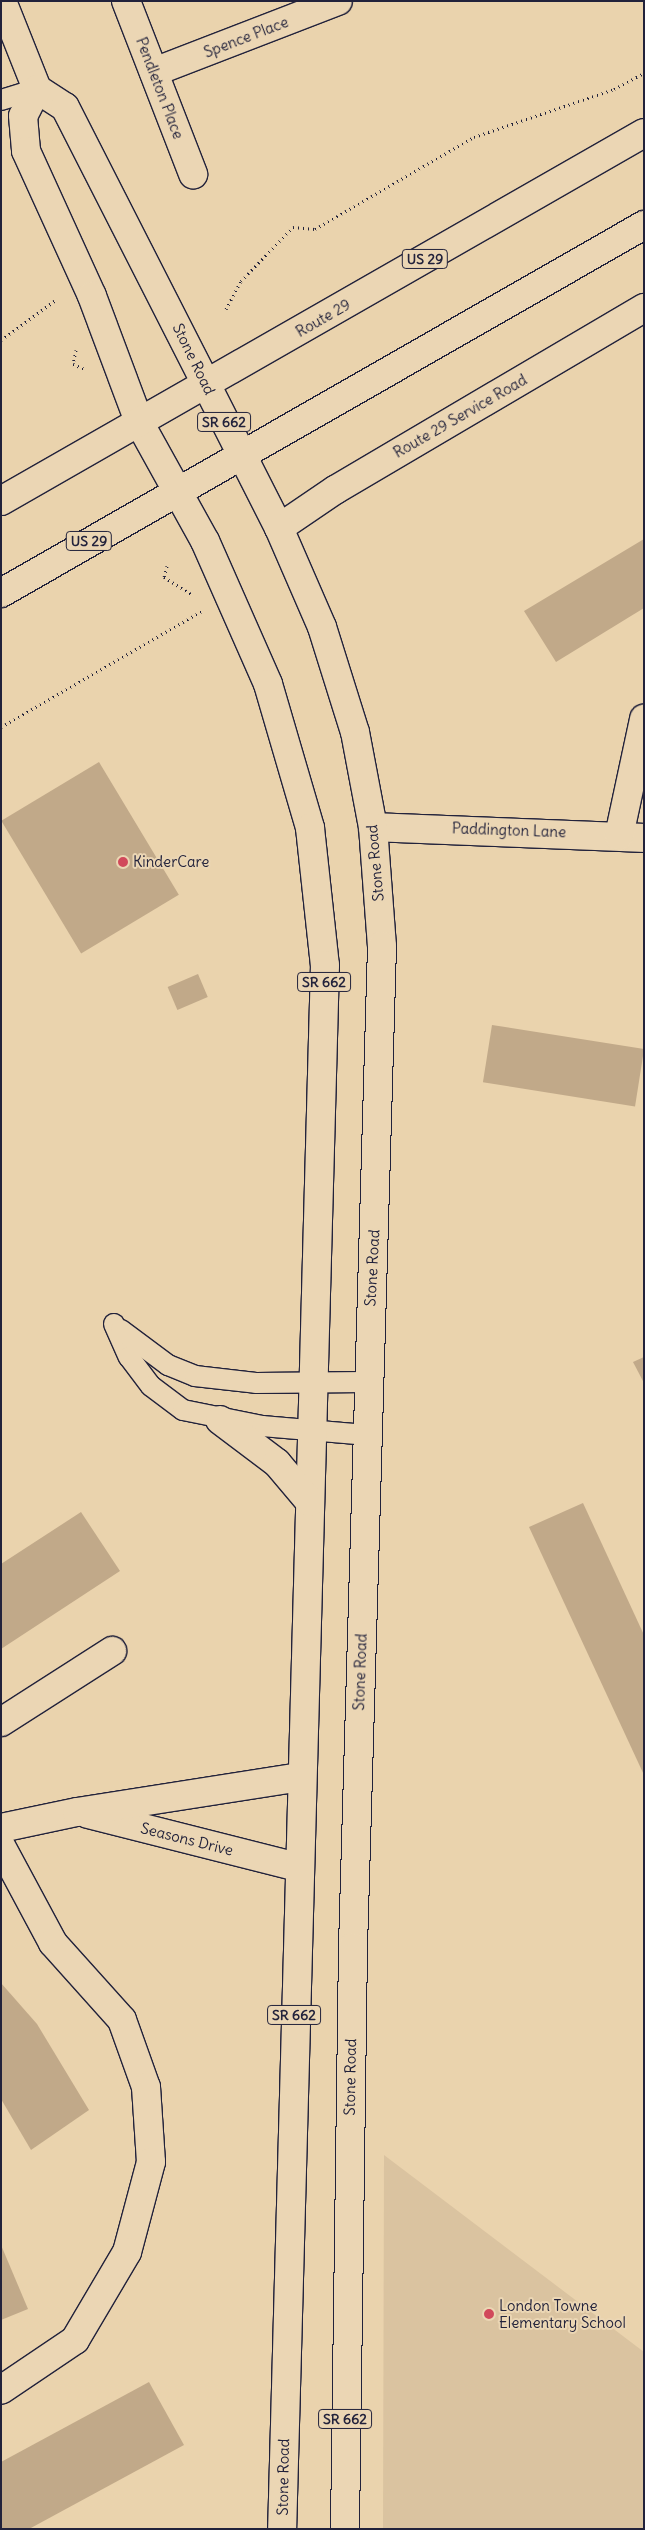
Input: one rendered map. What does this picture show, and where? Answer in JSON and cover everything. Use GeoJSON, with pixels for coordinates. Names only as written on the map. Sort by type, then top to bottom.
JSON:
{"type":"FeatureCollection","features":[{"type":"Feature","properties":{"kind":"main road"},"geometry":{"type":"LineString","coordinates":[[2,1],[37,89]]}},
{"type":"Feature","properties":{"kind":"main road","name":"Pendleton Place"},"geometry":{"type":"LineString","coordinates":[[126,1],[193,174]]}},
{"type":"Feature","properties":{"kind":"main road","name":"Spence Place"},"geometry":{"type":"LineString","coordinates":[[154,72],[338,1]]}},
{"type":"Feature","properties":{"kind":"main road","name":"Stone Road"},"geometry":{"type":"LineString","coordinates":[[282,2529],[297,1867],[314,1433],[325,965],[310,828],[268,684],[240,613],[178,490],[139,422],[92,296],[26,150],[23,116],[37,89],[65,107],[279,528],[334,665],[354,732],[373,827],[382,946],[381,1059],[367,1382],[353,1947],[345,2529]]}},
{"type":"Feature","properties":{"kind":"main road","name":"Route 29"},"geometry":{"type":"LineString","coordinates":[[5,498],[139,422],[208,386],[644,133]]}},
{"type":"Feature","properties":{"kind":"main road","name":"US 29"},"geometry":{"type":"LineString","coordinates":[[1,593],[178,490],[242,457],[644,225]]}},
{"type":"Feature","properties":{"kind":"main road","name":"Route 29 Service Road"},"geometry":{"type":"LineString","coordinates":[[279,528],[344,485],[644,308]]}},
{"type":"Feature","properties":{"kind":"main road"},"geometry":{"type":"LineString","coordinates":[[631,837],[644,719]]}},
{"type":"Feature","properties":{"kind":"main road","name":"Paddington Lane"},"geometry":{"type":"LineString","coordinates":[[373,827],[631,837]]}},
{"type":"Feature","properties":{"kind":"main road"},"geometry":{"type":"LineString","coordinates":[[220,1420],[277,1463],[310,1502]]}},
{"type":"Feature","properties":{"kind":"main road"},"geometry":{"type":"LineString","coordinates":[[1,1722],[112,1651]]}},
{"type":"Feature","properties":{"kind":"main road","name":"Seasons Drive"},"geometry":{"type":"LineString","coordinates":[[1,1828],[77,1812],[301,1777]]}},
{"type":"Feature","properties":{"kind":"main road","name":"Seasons Drive"},"geometry":{"type":"LineString","coordinates":[[77,1812],[297,1867]]}},
{"type":"Feature","properties":{"kind":"main road"},"geometry":{"type":"LineString","coordinates":[[1,1846],[53,1943],[122,2020],[146,2087],[151,2162],[127,2252],[75,2340],[1,2390]]}},
{"type":"Feature","properties":{"kind":"lane"},"geometry":{"type":"LineString","coordinates":[[1,100],[37,89]]}},
{"type":"Feature","properties":{"kind":"lane"},"geometry":{"type":"LineString","coordinates":[[366,1435],[314,1433],[220,1420],[183,1410],[151,1386],[129,1357],[114,1324],[168,1365],[195,1376],[256,1383],[367,1382]]}},
{"type":"Feature","properties":{"kind":"path"},"geometry":{"type":"LineString","coordinates":[[226,309],[242,281],[292,228],[315,230],[474,137],[614,89],[644,73]]}},
{"type":"Feature","properties":{"kind":"path"},"geometry":{"type":"LineString","coordinates":[[1,340],[67,295]]}},
{"type":"Feature","properties":{"kind":"path"},"geometry":{"type":"LineString","coordinates":[[79,340],[73,364],[88,370]]}},
{"type":"Feature","properties":{"kind":"path"},"geometry":{"type":"LineString","coordinates":[[167,566],[164,577],[196,599]]}},
{"type":"Feature","properties":{"kind":"path"},"geometry":{"type":"LineString","coordinates":[[1,727],[203,610],[200,604]]}},
{"type":"Feature","properties":{"kind":"shaded area","name":"London Towne Elementary School"},"geometry":{"type":"Polygon","coordinates":[[[384,2155],[644,2352],[644,2529],[383,2529],[384,2155]]]}},
{"type":"Feature","properties":{"kind":"building"},"geometry":{"type":"Polygon","coordinates":[[[644,539],[644,608],[556,662],[524,611],[644,539]]]}},
{"type":"Feature","properties":{"kind":"building"},"geometry":{"type":"Polygon","coordinates":[[[99,762],[179,895],[81,954],[1,821],[99,762]]]}},
{"type":"Feature","properties":{"kind":"building"},"geometry":{"type":"Polygon","coordinates":[[[198,974],[208,997],[177,1010],[168,987],[198,974]]]}},
{"type":"Feature","properties":{"kind":"building"},"geometry":{"type":"Polygon","coordinates":[[[492,1025],[644,1049],[635,1106],[483,1082],[492,1025]]]}},
{"type":"Feature","properties":{"kind":"building"},"geometry":{"type":"Polygon","coordinates":[[[644,1357],[644,1383],[633,1362],[644,1357]]]}},
{"type":"Feature","properties":{"kind":"building"},"geometry":{"type":"Polygon","coordinates":[[[583,1503],[644,1635],[644,1775],[529,1527],[583,1503]]]}},
{"type":"Feature","properties":{"kind":"building"},"geometry":{"type":"Polygon","coordinates":[[[81,1512],[120,1571],[1,1649],[1,1564],[81,1512]]]}},
{"type":"Feature","properties":{"kind":"building"},"geometry":{"type":"Polygon","coordinates":[[[1,1983],[37,2024],[89,2110],[31,2150],[1,2099],[1,1983]]]}},
{"type":"Feature","properties":{"kind":"building"},"geometry":{"type":"Polygon","coordinates":[[[1,2245],[28,2309],[1,2320],[1,2245]]]}},
{"type":"Feature","properties":{"kind":"building"},"geometry":{"type":"Polygon","coordinates":[[[149,2382],[184,2445],[29,2529],[1,2529],[1,2462],[149,2382]]]}},
{"type":"Feature","properties":{"kind":"place","name":"KinderCare"},"geometry":{"type":"Point","coordinates":[123,862]}},
{"type":"Feature","properties":{"kind":"place","name":"London Towne Elementary School"},"geometry":{"type":"Point","coordinates":[489,2314]}}]}
